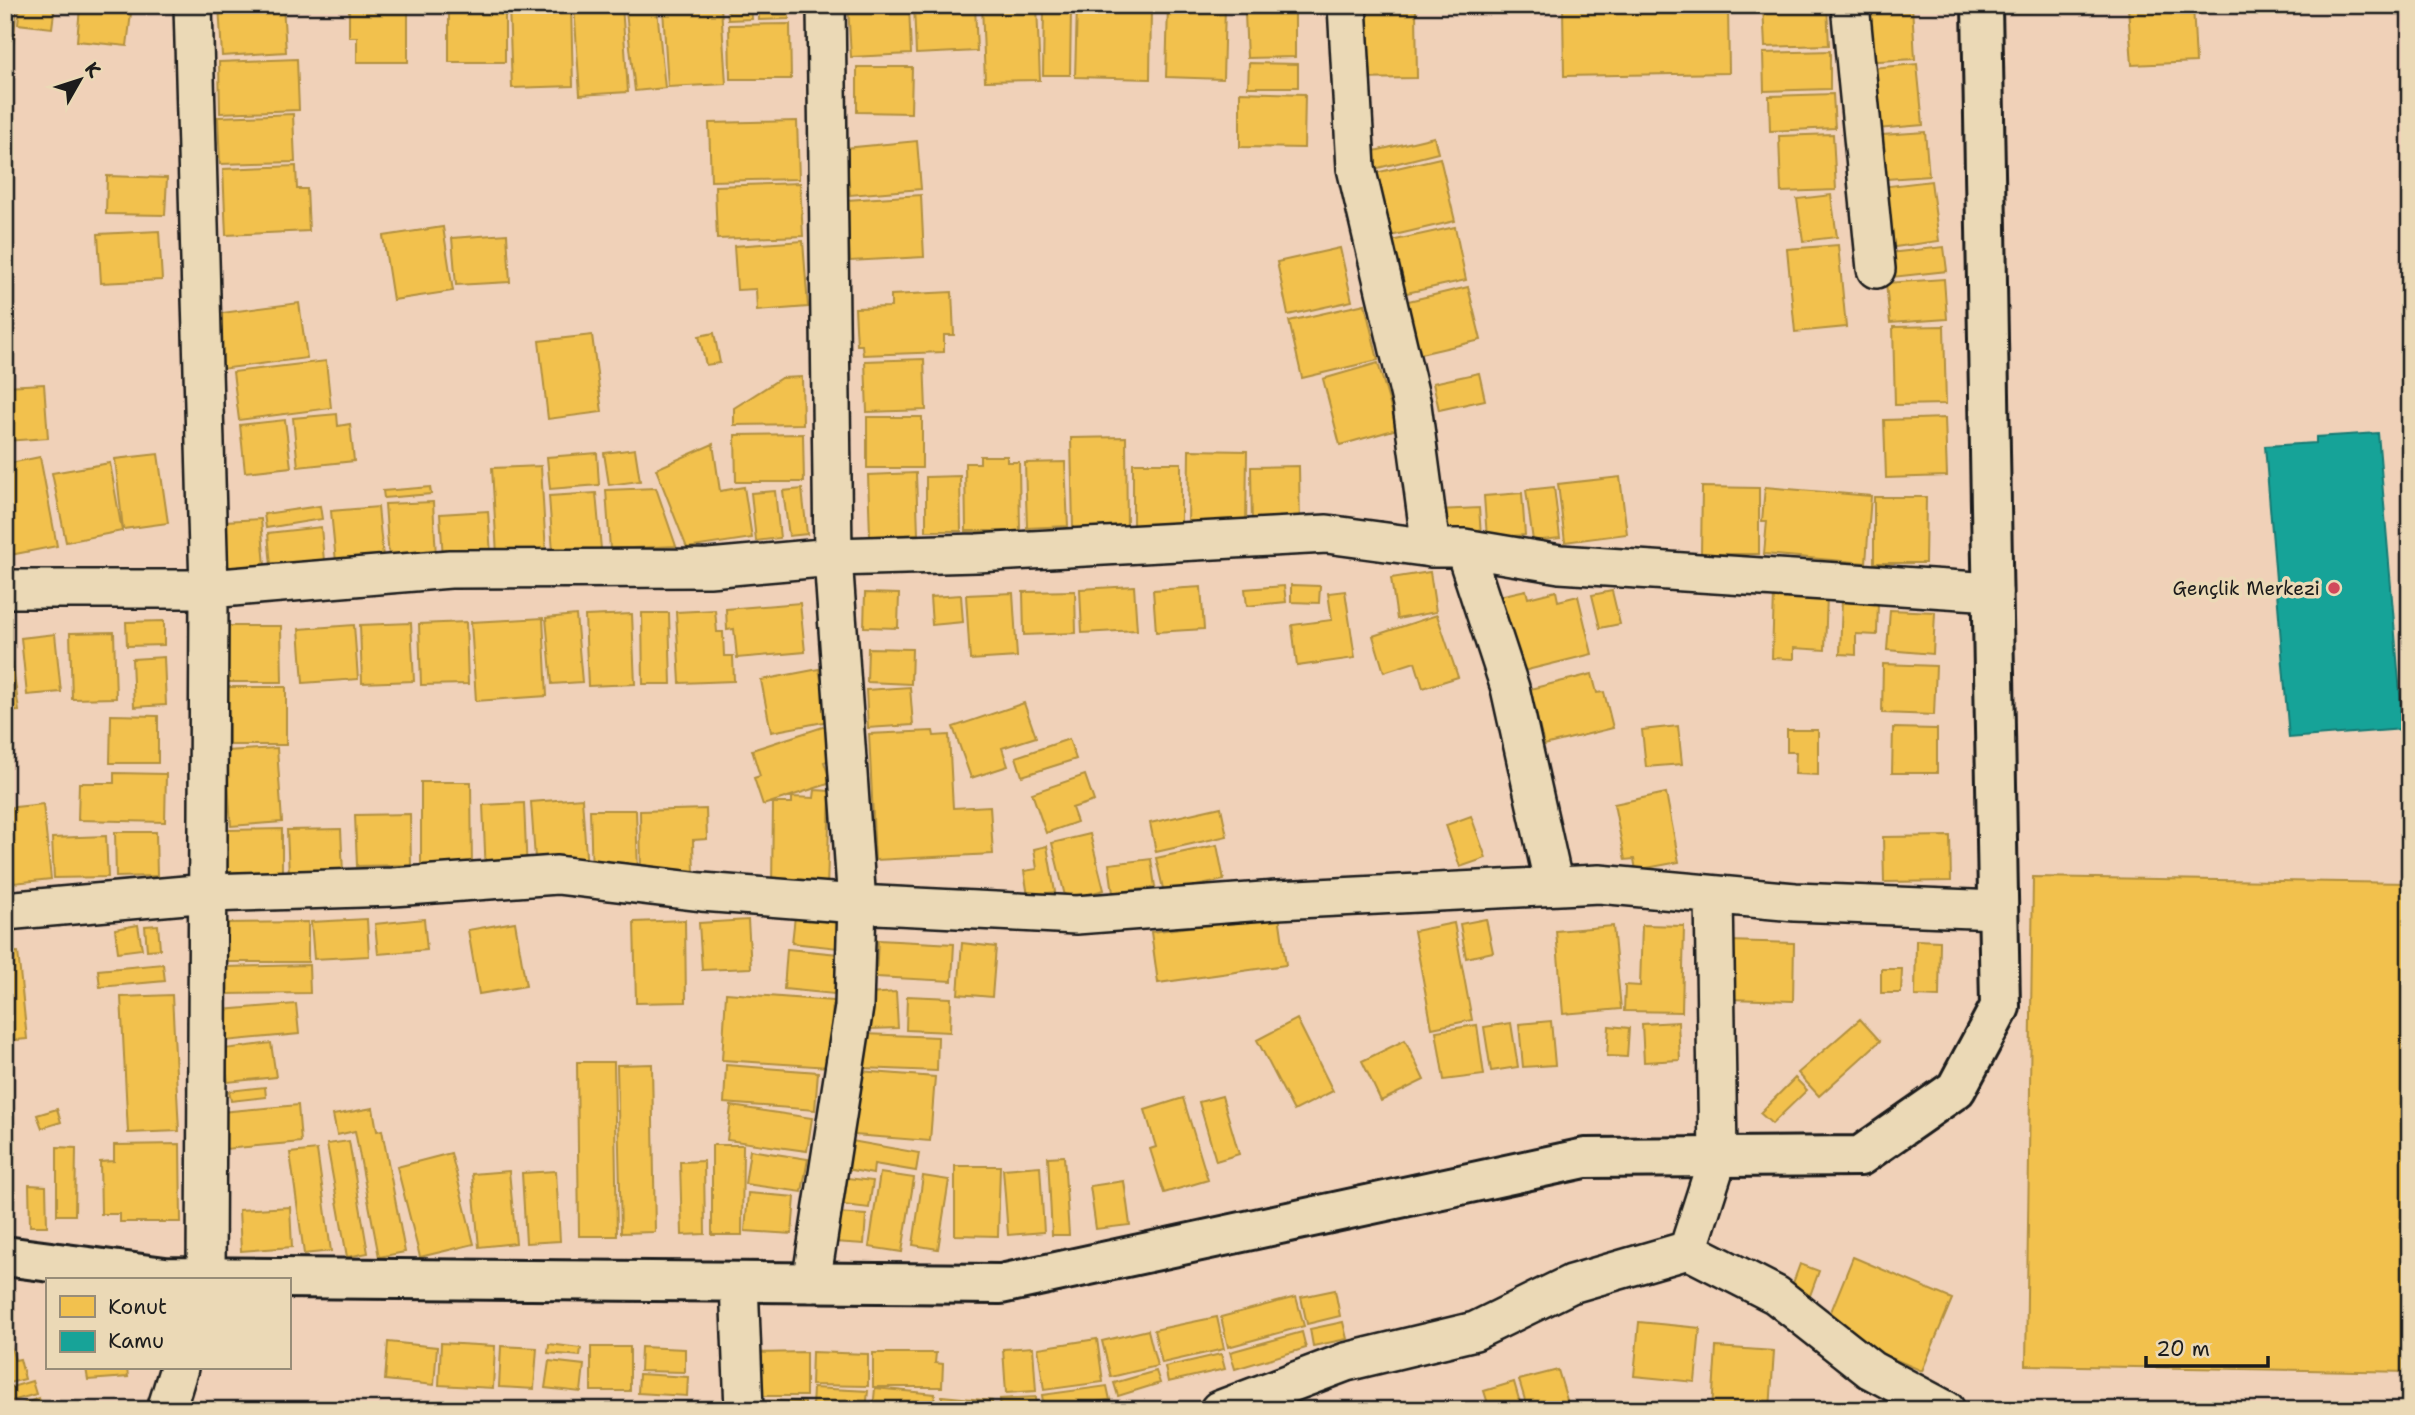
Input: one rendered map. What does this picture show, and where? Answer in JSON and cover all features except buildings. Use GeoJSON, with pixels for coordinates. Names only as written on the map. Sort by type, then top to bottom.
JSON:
{"type":"FeatureCollection","features":[{"type":"Feature","properties":{"kind":"street"},"geometry":{"type":"LineString","coordinates":[[193,5],[209,589],[206,1278]]}},
{"type":"Feature","properties":{"kind":"street"},"geometry":{"type":"LineString","coordinates":[[811,1283],[854,1007],[857,904],[833,557],[826,5]]}},
{"type":"Feature","properties":{"kind":"street"},"geometry":{"type":"LineString","coordinates":[[1347,5],[1356,168],[1448,548],[1510,688],[1554,886]]}},
{"type":"Feature","properties":{"kind":"street"},"geometry":{"type":"LineString","coordinates":[[1850,5],[1876,270]]}},
{"type":"Feature","properties":{"kind":"street"},"geometry":{"type":"LineString","coordinates":[[290,1279],[1001,1284],[1585,1158],[1860,1156],[1956,1089],[2000,1007],[1982,5]]}},
{"type":"Feature","properties":{"kind":"street"},"geometry":{"type":"LineString","coordinates":[[5,589],[209,589],[450,569],[709,568],[833,557],[977,553],[1327,534],[1560,564],[1993,592]]}},
{"type":"Feature","properties":{"kind":"street"},"geometry":{"type":"LineString","coordinates":[[5,911],[208,893],[393,887],[557,875],[702,892],[857,904],[1076,915],[1277,900],[1599,884],[1795,902],[1998,910]]}},
{"type":"Feature","properties":{"kind":"street"},"geometry":{"type":"LineString","coordinates":[[1688,1251],[1718,1157],[1714,895]]}},
{"type":"Feature","properties":{"kind":"street"},"geometry":{"type":"LineString","coordinates":[[1219,1410],[1346,1362],[1475,1331],[1571,1284],[1688,1251],[1776,1295],[1871,1370],[1946,1410]]}},
{"type":"Feature","properties":{"kind":"street"},"geometry":{"type":"LineString","coordinates":[[5,1256],[186,1278]]}},
{"type":"Feature","properties":{"kind":"street"},"geometry":{"type":"LineString","coordinates":[[738,1282],[744,1410]]}},
{"type":"Feature","properties":{"kind":"street"},"geometry":{"type":"LineString","coordinates":[[166,1410],[178,1370]]}},
{"type":"Feature","properties":{"kind":"place","name":"Gençlik Merkezi"},"geometry":{"type":"Point","coordinates":[2334,588]}}]}
